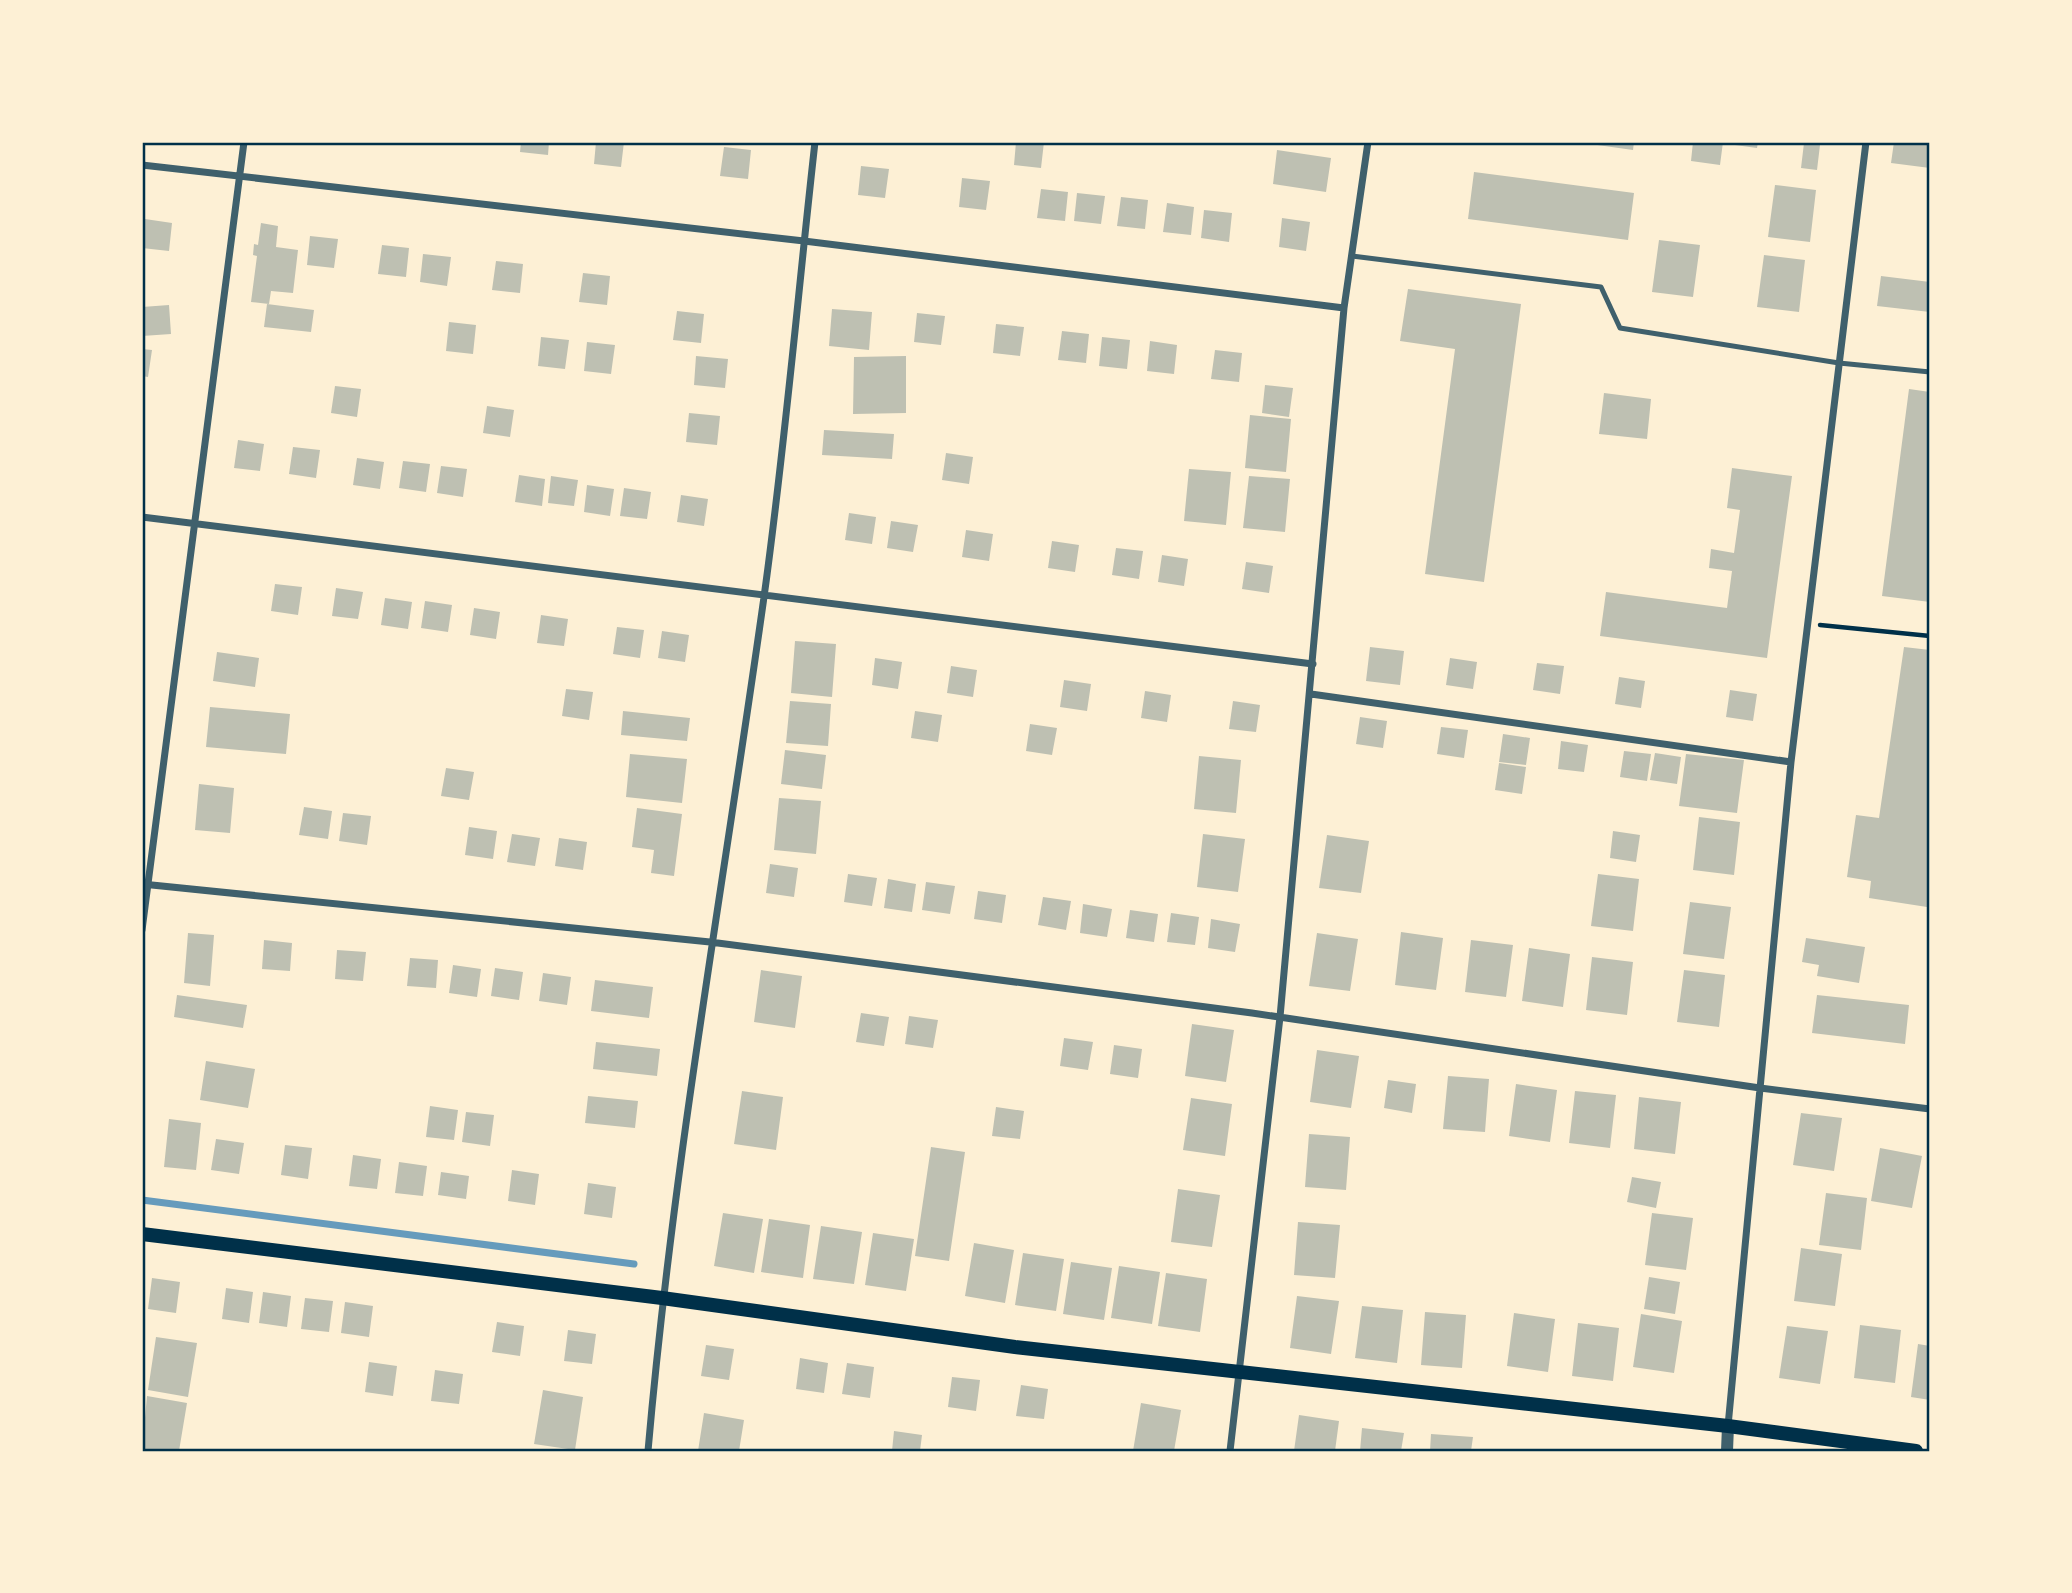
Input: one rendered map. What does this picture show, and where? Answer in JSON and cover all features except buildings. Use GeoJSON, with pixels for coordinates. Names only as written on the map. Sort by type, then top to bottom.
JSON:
{"type":"FeatureCollection","features":[{"type":"Feature","properties":{"kind":"main road"},"geometry":{"type":"LineString","coordinates":[[142,1234],[662,1298],[1015,1347],[1728,1426],[1916,1451]]}},
{"type":"Feature","properties":{"kind":"street"},"geometry":{"type":"LineString","coordinates":[[142,930],[145,884],[244,142]]}},
{"type":"Feature","properties":{"kind":"street"},"geometry":{"type":"LineString","coordinates":[[648,1451],[662,1298],[710,942],[764,595],[815,142]]}},
{"type":"Feature","properties":{"kind":"street"},"geometry":{"type":"LineString","coordinates":[[1230,1451],[1280,1017],[1344,307],[1368,142]]}},
{"type":"Feature","properties":{"kind":"street"},"geometry":{"type":"LineString","coordinates":[[1727,1451],[1791,762],[1866,142]]}},
{"type":"Feature","properties":{"kind":"street"},"geometry":{"type":"LineString","coordinates":[[142,165],[804,241],[1344,307]]}},
{"type":"Feature","properties":{"kind":"street"},"geometry":{"type":"LineString","coordinates":[[142,517],[1313,664]]}},
{"type":"Feature","properties":{"kind":"street"},"geometry":{"type":"LineString","coordinates":[[1311,694],[1791,762]]}},
{"type":"Feature","properties":{"kind":"street"},"geometry":{"type":"LineString","coordinates":[[145,884],[710,942],[1280,1017],[1760,1088],[1930,1109]]}},
{"type":"Feature","properties":{"kind":"lane"},"geometry":{"type":"LineString","coordinates":[[1352,256],[1601,287],[1620,328],[1839,363],[1930,372]]}},
{"type":"Feature","properties":{"kind":"path"},"geometry":{"type":"LineString","coordinates":[[1807,623],[1930,636]]}},
{"type":"Feature","properties":{"kind":"waterway"},"geometry":{"type":"LineString","coordinates":[[142,1200],[634,1264]]}}]}
